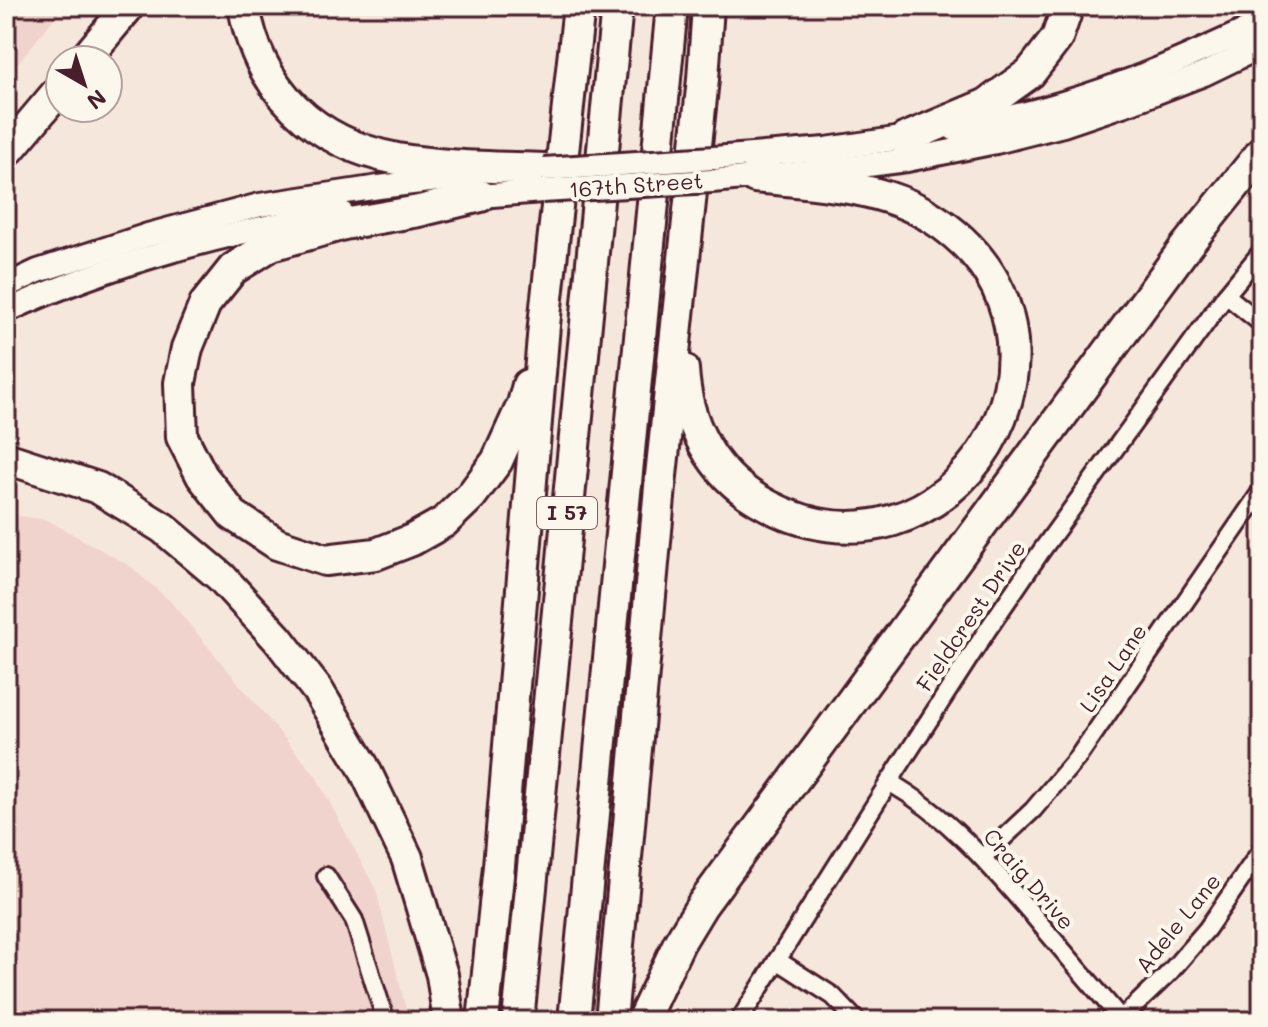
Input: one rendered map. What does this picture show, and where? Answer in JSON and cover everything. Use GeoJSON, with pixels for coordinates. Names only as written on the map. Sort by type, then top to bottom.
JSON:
{"type":"FeatureCollection","features":[{"type":"Feature","properties":{"kind":"highway"},"geometry":{"type":"LineString","coordinates":[[97,44],[129,6]]}},
{"type":"Feature","properties":{"kind":"highway"},"geometry":{"type":"LineString","coordinates":[[244,6],[253,45],[272,83],[317,128],[347,144],[396,158],[543,180]]}},
{"type":"Feature","properties":{"kind":"highway"},"geometry":{"type":"LineString","coordinates":[[569,6],[567,41],[573,67]]}},
{"type":"Feature","properties":{"kind":"highway"},"geometry":{"type":"LineString","coordinates":[[483,1021],[501,850],[544,325],[579,6]]}},
{"type":"Feature","properties":{"kind":"highway","name":"I 57"},"geometry":{"type":"LineString","coordinates":[[518,1021],[617,6]]}},
{"type":"Feature","properties":{"kind":"highway","name":"I 57"},"geometry":{"type":"LineString","coordinates":[[574,1021],[672,6]]}},
{"type":"Feature","properties":{"kind":"highway"},"geometry":{"type":"LineString","coordinates":[[611,1021],[708,6]]}},
{"type":"Feature","properties":{"kind":"highway"},"geometry":{"type":"LineString","coordinates":[[703,79],[715,6]]}},
{"type":"Feature","properties":{"kind":"highway"},"geometry":{"type":"LineString","coordinates":[[904,139],[987,104],[1030,73],[1057,38],[1068,6]]}},
{"type":"Feature","properties":{"kind":"highway"},"geometry":{"type":"LineString","coordinates":[[6,153],[44,108]]}},
{"type":"Feature","properties":{"kind":"highway"},"geometry":{"type":"LineString","coordinates":[[642,1021],[679,943],[702,905],[1187,245],[1262,152]]}},
{"type":"Feature","properties":{"kind":"highway"},"geometry":{"type":"LineString","coordinates":[[681,285],[687,308],[684,388],[692,421],[705,446],[726,473],[739,487],[767,506],[820,525],[874,525],[914,513],[935,501],[951,490],[982,455],[993,437],[1008,397],[1012,345],[1000,294],[976,256],[930,216],[887,197],[824,185],[755,177]]}},
{"type":"Feature","properties":{"kind":"highway"},"geometry":{"type":"LineString","coordinates":[[481,196],[344,224],[271,245],[233,269],[205,304],[187,348],[180,383],[182,437],[202,476],[233,515],[277,544],[325,560],[376,554],[412,540],[444,522],[471,496],[497,461],[523,404],[544,325]]}},
{"type":"Feature","properties":{"kind":"highway"},"geometry":{"type":"LineString","coordinates":[[6,458],[98,488],[163,528],[221,577],[278,639],[318,691],[363,766],[407,858],[442,975],[449,1021]]}},
{"type":"Feature","properties":{"kind":"main road","name":"167th Street"},"geometry":{"type":"LineString","coordinates":[[6,286],[38,271],[148,235],[260,205],[379,187],[713,169],[904,139],[1057,105],[1182,59],[1262,23]]}},
{"type":"Feature","properties":{"kind":"main road","name":"167th Street"},"geometry":{"type":"LineString","coordinates":[[713,169],[755,177],[829,170],[907,160],[996,142],[1063,125],[1134,101],[1204,74],[1262,46]]}},
{"type":"Feature","properties":{"kind":"main road","name":"167th Street"},"geometry":{"type":"LineString","coordinates":[[6,311],[48,292],[157,254],[268,225],[387,204],[481,196],[543,180]]}},
{"type":"Feature","properties":{"kind":"street","name":"Fieldcrest Drive"},"geometry":{"type":"LineString","coordinates":[[739,1021],[988,629],[1226,295],[1262,251]]}},
{"type":"Feature","properties":{"kind":"street"},"geometry":{"type":"LineString","coordinates":[[1226,295],[1262,324]]}},
{"type":"Feature","properties":{"kind":"street","name":"Lisa Lane"},"geometry":{"type":"LineString","coordinates":[[983,857],[1033,810],[1078,757],[1262,490]]}},
{"type":"Feature","properties":{"kind":"street","name":"Craig Drive"},"geometry":{"type":"LineString","coordinates":[[889,782],[944,821],[983,857],[1122,1020]]}},
{"type":"Feature","properties":{"kind":"street","name":"Adele Lane"},"geometry":{"type":"LineString","coordinates":[[1122,1020],[1207,929],[1262,849]]}},
{"type":"Feature","properties":{"kind":"street"},"geometry":{"type":"LineString","coordinates":[[326,876],[354,920],[386,1021]]}},
{"type":"Feature","properties":{"kind":"street"},"geometry":{"type":"LineString","coordinates":[[777,960],[833,996],[857,1021]]}},
{"type":"Feature","properties":{"kind":"shaded area"},"geometry":{"type":"Polygon","coordinates":[[[6,6],[64,6],[6,78],[6,6]]]}},
{"type":"Feature","properties":{"kind":"shaded area"},"geometry":{"type":"Polygon","coordinates":[[[6,514],[47,520],[130,566],[169,600],[315,775],[376,890],[409,1021],[6,1021],[6,514]]]}}]}
